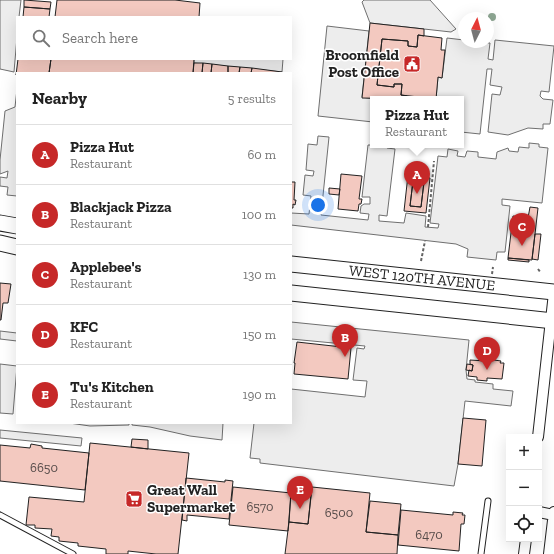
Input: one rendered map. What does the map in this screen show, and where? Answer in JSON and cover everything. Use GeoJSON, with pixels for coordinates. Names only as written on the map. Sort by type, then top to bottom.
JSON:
{"type":"FeatureCollection","features":[{"type":"Feature","properties":{"kind":"main road"},"geometry":{"type":"LineString","coordinates":[[0,223],[16,226]]}},
{"type":"Feature","properties":{"kind":"main road"},"geometry":{"type":"LineString","coordinates":[[0,243],[16,246]]}},
{"type":"Feature","properties":{"kind":"main road","name":"WEST 120TH AVENUE"},"geometry":{"type":"LineString","coordinates":[[292,264],[554,293]]}},
{"type":"Feature","properties":{"kind":"main road","name":"WEST 120TH AVENUE"},"geometry":{"type":"LineString","coordinates":[[292,293],[552,321]]}},
{"type":"Feature","properties":{"kind":"street"},"geometry":{"type":"LineString","coordinates":[[538,434],[554,293]]}},
{"type":"Feature","properties":{"kind":"street"},"geometry":{"type":"LineString","coordinates":[[542,512],[554,514],[549,554]]}},
{"type":"Feature","properties":{"kind":"street"},"geometry":{"type":"LineString","coordinates":[[524,554],[526,542]]}},
{"type":"Feature","properties":{"kind":"lane"},"geometry":{"type":"LineString","coordinates":[[481,554],[488,501]]}},
{"type":"Feature","properties":{"kind":"lane"},"geometry":{"type":"LineString","coordinates":[[0,515],[72,554]]}},
{"type":"Feature","properties":{"kind":"path"},"geometry":{"type":"LineString","coordinates":[[428,227],[434,161]]}},
{"type":"Feature","properties":{"kind":"path"},"geometry":{"type":"LineString","coordinates":[[421,261],[425,241]]}},
{"type":"Feature","properties":{"kind":"path"},"geometry":{"type":"LineString","coordinates":[[538,269],[541,273]]}},
{"type":"Feature","properties":{"kind":"shaded area"},"geometry":{"type":"Polygon","coordinates":[[[0,0],[21,0],[19,16],[16,16],[14,72],[0,69],[0,0]]]}},
{"type":"Feature","properties":{"kind":"shaded area"},"geometry":{"type":"Polygon","coordinates":[[[364,0],[430,0],[456,29],[451,32],[370,23],[362,2],[364,0]]]}},
{"type":"Feature","properties":{"kind":"shaded area"},"geometry":{"type":"Polygon","coordinates":[[[327,26],[369,31],[362,97],[370,98],[370,122],[318,116],[327,26]]]}},
{"type":"Feature","properties":{"kind":"shaded area"},"geometry":{"type":"Polygon","coordinates":[[[447,38],[458,39],[458,48],[489,48],[488,59],[493,60],[495,40],[554,46],[549,92],[541,91],[540,96],[543,99],[553,100],[550,124],[543,124],[543,129],[528,128],[508,135],[488,132],[492,94],[500,95],[502,87],[490,85],[492,69],[487,69],[480,134],[464,132],[464,96],[436,96],[438,77],[442,78],[447,38]]]}},
{"type":"Feature","properties":{"kind":"shaded area"},"geometry":{"type":"Polygon","coordinates":[[[194,60],[283,60],[282,72],[194,63],[194,60]]]}},
{"type":"Feature","properties":{"kind":"shaded area"},"geometry":{"type":"Polygon","coordinates":[[[16,98],[16,196],[7,195],[8,187],[0,186],[0,177],[7,178],[8,171],[0,174],[5,111],[15,107],[16,98]]]}},
{"type":"Feature","properties":{"kind":"shaded area"},"geometry":{"type":"Polygon","coordinates":[[[318,136],[329,137],[321,215],[368,220],[369,214],[360,213],[361,206],[364,204],[370,204],[370,197],[362,197],[368,145],[370,145],[370,148],[395,149],[387,216],[379,215],[379,221],[404,223],[406,213],[426,216],[425,227],[438,228],[439,224],[430,223],[438,156],[447,157],[448,149],[458,151],[457,156],[465,157],[467,151],[478,152],[478,157],[496,159],[497,152],[508,148],[509,151],[518,152],[519,147],[529,148],[529,143],[539,144],[539,147],[548,148],[542,203],[502,199],[502,205],[510,206],[505,252],[497,252],[496,260],[467,257],[468,249],[456,244],[292,225],[292,213],[309,214],[311,196],[303,195],[305,175],[313,176],[314,171],[306,170],[308,144],[317,145],[318,136]]]}},
{"type":"Feature","properties":{"kind":"shaded area"},"geometry":{"type":"Polygon","coordinates":[[[292,322],[469,340],[466,370],[467,379],[475,380],[475,382],[493,384],[493,389],[513,391],[511,406],[465,401],[454,486],[260,463],[260,459],[250,458],[254,424],[292,424],[292,389],[365,397],[367,381],[353,380],[357,348],[364,349],[365,346],[292,339],[292,322]]]}},
{"type":"Feature","properties":{"kind":"shaded area"},"geometry":{"type":"Polygon","coordinates":[[[0,331],[16,333],[16,341],[0,339],[0,331]]]}},
{"type":"Feature","properties":{"kind":"shaded area"},"geometry":{"type":"Polygon","coordinates":[[[0,364],[16,366],[13,414],[0,413],[0,364]]]}},
{"type":"Feature","properties":{"kind":"shaded area"},"geometry":{"type":"Polygon","coordinates":[[[76,424],[129,424],[129,425],[90,426],[76,424]]]}},
{"type":"Feature","properties":{"kind":"shaded area"},"geometry":{"type":"Polygon","coordinates":[[[223,424],[222,440],[190,436],[150,427],[132,425],[223,424]]]}},
{"type":"Feature","properties":{"kind":"shaded area"},"geometry":{"type":"Polygon","coordinates":[[[0,430],[82,438],[81,446],[0,438],[0,430]]]}},
{"type":"Feature","properties":{"kind":"building"},"geometry":{"type":"Polygon","coordinates":[[[24,0],[51,2],[50,9],[24,7],[24,0]]]}},
{"type":"Feature","properties":{"kind":"building"},"geometry":{"type":"Polygon","coordinates":[[[57,0],[175,0],[200,3],[199,16],[55,16],[57,0]]]}},
{"type":"Feature","properties":{"kind":"building"},"geometry":{"type":"Polygon","coordinates":[[[24,7],[50,9],[49,16],[23,16],[24,7]]]}},
{"type":"Feature","properties":{"kind":"building"},"geometry":{"type":"Polygon","coordinates":[[[370,23],[424,29],[424,36],[418,35],[417,47],[408,46],[408,41],[382,39],[377,85],[394,87],[394,84],[402,84],[401,95],[407,96],[370,96],[370,98],[362,98],[370,23]]]}},
{"type":"Feature","properties":{"kind":"building","name":"Broomfield Post Office"},"geometry":{"type":"Polygon","coordinates":[[[418,35],[442,38],[441,50],[445,50],[442,78],[438,77],[436,96],[401,95],[402,84],[394,84],[394,87],[377,85],[382,39],[408,41],[408,46],[417,47],[418,35]]]}},
{"type":"Feature","properties":{"kind":"building"},"geometry":{"type":"Polygon","coordinates":[[[18,60],[51,60],[49,72],[16,72],[18,60]]]}},
{"type":"Feature","properties":{"kind":"building"},"geometry":{"type":"Polygon","coordinates":[[[51,60],[194,60],[193,72],[49,72],[51,60]]]}},
{"type":"Feature","properties":{"kind":"building"},"geometry":{"type":"Polygon","coordinates":[[[194,63],[203,63],[202,72],[193,72],[194,63]]]}},
{"type":"Feature","properties":{"kind":"building"},"geometry":{"type":"Polygon","coordinates":[[[203,63],[212,64],[211,72],[202,72],[203,63]]]}},
{"type":"Feature","properties":{"kind":"building"},"geometry":{"type":"Polygon","coordinates":[[[212,64],[228,66],[228,72],[211,72],[212,64]]]}},
{"type":"Feature","properties":{"kind":"building"},"geometry":{"type":"Polygon","coordinates":[[[228,66],[240,67],[239,72],[228,72],[228,66]]]}},
{"type":"Feature","properties":{"kind":"building"},"geometry":{"type":"Polygon","coordinates":[[[240,67],[252,68],[251,72],[239,72],[240,67]]]}},
{"type":"Feature","properties":{"kind":"building"},"geometry":{"type":"Polygon","coordinates":[[[252,68],[282,72],[251,72],[252,68]]]}},
{"type":"Feature","properties":{"kind":"building"},"geometry":{"type":"Polygon","coordinates":[[[341,174],[362,176],[359,199],[362,199],[361,204],[359,204],[358,211],[338,209],[341,174]]]}},
{"type":"Feature","properties":{"kind":"building"},"geometry":{"type":"Polygon","coordinates":[[[408,175],[430,178],[426,213],[404,211],[408,175]],[[413,181],[410,206],[421,207],[424,182],[413,181]]]}},
{"type":"Feature","properties":{"kind":"building"},"geometry":{"type":"Polygon","coordinates":[[[413,181],[424,182],[421,207],[410,206],[413,181]]]}},
{"type":"Feature","properties":{"kind":"building"},"geometry":{"type":"Polygon","coordinates":[[[292,182],[295,182],[294,200],[296,200],[295,205],[293,204],[293,208],[292,182]]]}},
{"type":"Feature","properties":{"kind":"building"},"geometry":{"type":"Polygon","coordinates":[[[329,188],[340,189],[339,195],[329,194],[329,188]]]}},
{"type":"Feature","properties":{"kind":"building"},"geometry":{"type":"Polygon","coordinates":[[[530,207],[538,208],[532,260],[508,258],[513,216],[528,218],[530,207]]]}},
{"type":"Feature","properties":{"kind":"building"},"geometry":{"type":"Polygon","coordinates":[[[535,234],[541,234],[538,260],[532,259],[535,234]]]}},
{"type":"Feature","properties":{"kind":"building"},"geometry":{"type":"Polygon","coordinates":[[[508,258],[529,260],[529,262],[508,260],[508,258]]]}},
{"type":"Feature","properties":{"kind":"building"},"geometry":{"type":"Polygon","coordinates":[[[0,283],[11,284],[8,303],[3,303],[1,320],[0,320],[0,283]]]}},
{"type":"Feature","properties":{"kind":"building"},"geometry":{"type":"Polygon","coordinates":[[[297,342],[351,348],[348,379],[294,374],[297,342]]]}},
{"type":"Feature","properties":{"kind":"building"},"geometry":{"type":"Polygon","coordinates":[[[487,359],[501,361],[500,363],[504,363],[502,379],[487,378],[487,381],[477,380],[477,377],[468,376],[469,370],[472,371],[473,365],[470,364],[470,360],[486,361],[487,359]]]}},
{"type":"Feature","properties":{"kind":"building"},"geometry":{"type":"Polygon","coordinates":[[[467,364],[473,365],[472,371],[466,370],[467,364]]]}},
{"type":"Feature","properties":{"kind":"building"},"geometry":{"type":"Polygon","coordinates":[[[463,418],[486,420],[482,466],[458,464],[463,418]]]}},
{"type":"Feature","properties":{"kind":"building"},"geometry":{"type":"Polygon","coordinates":[[[132,439],[148,440],[148,449],[131,447],[132,439]]]}},
{"type":"Feature","properties":{"kind":"building","name":"Great Wall Supermarket"},"geometry":{"type":"Polygon","coordinates":[[[90,443],[189,453],[178,554],[156,554],[128,551],[128,554],[106,554],[106,549],[78,546],[78,543],[59,541],[59,537],[51,536],[52,529],[35,528],[35,525],[26,525],[29,497],[84,502],[90,443]]]}},
{"type":"Feature","properties":{"kind":"building"},"geometry":{"type":"Polygon","coordinates":[[[31,444],[42,446],[42,448],[89,453],[85,490],[0,481],[0,445],[30,448],[31,444]]]}},
{"type":"Feature","properties":{"kind":"building"},"geometry":{"type":"Polygon","coordinates":[[[186,478],[225,482],[225,480],[233,481],[229,519],[187,515],[187,521],[182,520],[186,478]]]}},
{"type":"Feature","properties":{"kind":"building"},"geometry":{"type":"Polygon","coordinates":[[[233,487],[291,493],[288,531],[229,525],[233,487]]]}},
{"type":"Feature","properties":{"kind":"building"},"geometry":{"type":"Polygon","coordinates":[[[312,487],[370,493],[366,532],[398,535],[397,554],[285,554],[289,522],[308,524],[312,487]]]}},
{"type":"Feature","properties":{"kind":"building"},"geometry":{"type":"Polygon","coordinates":[[[291,493],[311,495],[308,524],[289,522],[291,493]]]}},
{"type":"Feature","properties":{"kind":"building"},"geometry":{"type":"Polygon","coordinates":[[[370,501],[401,504],[398,535],[366,532],[370,501]]]}},
{"type":"Feature","properties":{"kind":"building"},"geometry":{"type":"Polygon","coordinates":[[[401,510],[453,515],[453,512],[463,513],[462,515],[465,515],[464,524],[461,524],[459,551],[398,545],[401,510]]]}},
{"type":"Feature","properties":{"kind":"place","name":"Broomfield Post Office"},"geometry":{"type":"Point","coordinates":[412,64]}},
{"type":"Feature","properties":{"kind":"place","name":"Pizza Hut"},"geometry":{"type":"Point","coordinates":[417,194]}},
{"type":"Feature","properties":{"kind":"place","name":"Applebee's"},"geometry":{"type":"Point","coordinates":[522,246]}},
{"type":"Feature","properties":{"kind":"place","name":"Blackjack Pizza"},"geometry":{"type":"Point","coordinates":[345,357]}},
{"type":"Feature","properties":{"kind":"place","name":"KFC"},"geometry":{"type":"Point","coordinates":[487,370]}},
{"type":"Feature","properties":{"kind":"place","name":"Great Wall Supermarket"},"geometry":{"type":"Point","coordinates":[134,499]}},
{"type":"Feature","properties":{"kind":"place","name":"Tu's Kitchen"},"geometry":{"type":"Point","coordinates":[300,509]}}]}
